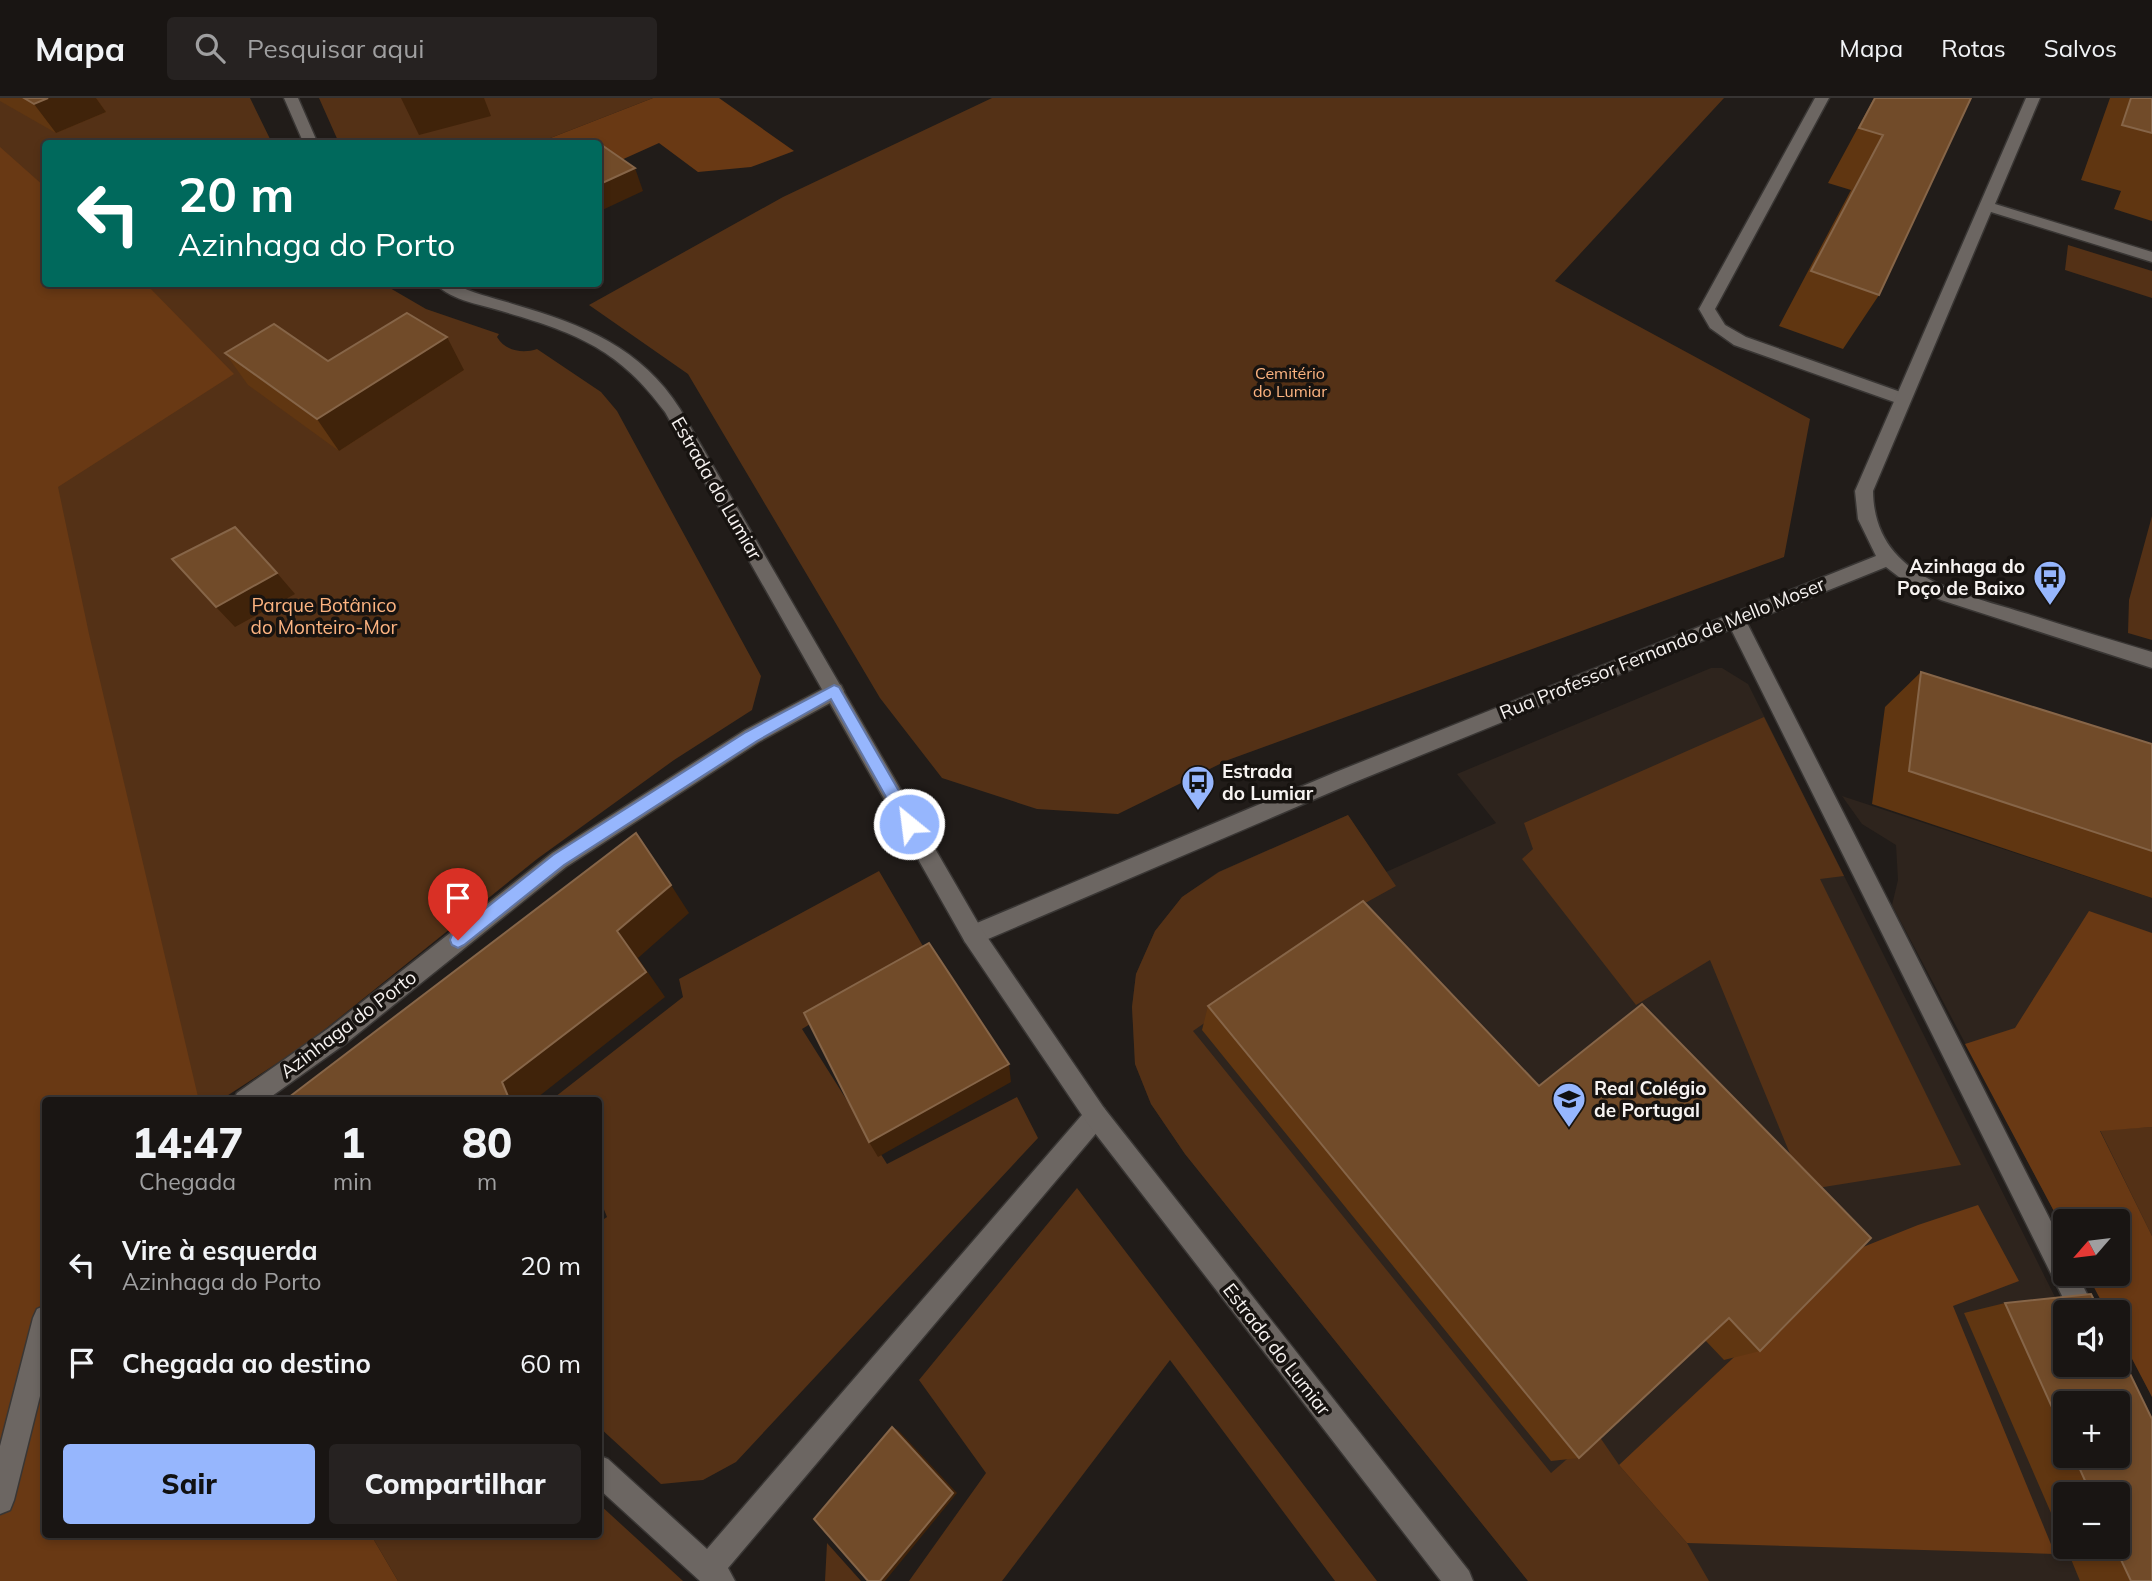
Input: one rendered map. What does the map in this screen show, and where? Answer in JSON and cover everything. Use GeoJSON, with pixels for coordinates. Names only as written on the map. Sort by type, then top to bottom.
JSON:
{"type":"FeatureCollection","features":[{"type":"Feature","properties":{"kind":"street"},"geometry":{"type":"LineString","coordinates":[[291,98],[309,140]]}},
{"type":"Feature","properties":{"kind":"street"},"geometry":{"type":"LineString","coordinates":[[1822,98],[1707,309],[1711,321],[1721,331],[1740,341],[1903,399]]}},
{"type":"Feature","properties":{"kind":"street"},"geometry":{"type":"LineString","coordinates":[[2033,98],[1864,491],[1863,510],[1870,533],[1889,558],[1918,582],[1952,596],[2152,660]]}},
{"type":"Feature","properties":{"kind":"street"},"geometry":{"type":"LineString","coordinates":[[1987,206],[2152,257]]}},
{"type":"Feature","properties":{"kind":"street","name":"Estrada do Lumiar"},"geometry":{"type":"LineString","coordinates":[[449,287],[592,337],[625,357],[651,381],[672,409],[973,936],[1096,1116],[1459,1581]]}},
{"type":"Feature","properties":{"kind":"street","name":"Rua Professor Fernando de Mello Moser"},"geometry":{"type":"LineString","coordinates":[[973,936],[1343,778],[1889,558]]}},
{"type":"Feature","properties":{"kind":"street"},"geometry":{"type":"LineString","coordinates":[[1735,618],[2077,1300]]}},
{"type":"Feature","properties":{"kind":"street","name":"Azinhaga do Porto"},"geometry":{"type":"LineString","coordinates":[[251,1097],[337,1036],[559,860],[752,736],[834,691]]}},
{"type":"Feature","properties":{"kind":"street"},"geometry":{"type":"LineString","coordinates":[[602,1473],[715,1575],[1096,1116]]}},
{"type":"Feature","properties":{"kind":"street"},"geometry":{"type":"LineString","coordinates":[[0,1500],[42,1334]]}},
{"type":"Feature","properties":{"kind":"shaded area"},"geometry":{"type":"Polygon","coordinates":[[[653,98],[719,98],[794,151],[751,167],[698,172],[659,143],[602,169],[602,140],[545,140],[653,98]]]}},
{"type":"Feature","properties":{"kind":"shaded area"},"geometry":{"type":"Polygon","coordinates":[[[0,147],[42,184],[42,287],[149,287],[234,374],[58,487],[89,634],[198,1097],[42,1097],[42,1538],[373,1538],[398,1581],[0,1581],[0,147]]]}},
{"type":"Feature","properties":{"kind":"shaded area","name":"Real Colégio de Portugal"},"geometry":{"type":"Polygon","coordinates":[[[1711,668],[1722,668],[1748,684],[2056,1300],[2053,1300],[2053,1377],[2065,1377],[2065,1391],[2053,1391],[2053,1468],[2121,1468],[2125,1482],[2053,1482],[2053,1559],[2130,1559],[2130,1500],[2152,1581],[1528,1581],[1185,1154],[1151,1104],[1135,1064],[1132,1007],[1136,974],[1155,931],[1182,897],[1218,872],[1348,815],[1386,872],[1496,823],[1457,774],[1711,668]]]}},
{"type":"Feature","properties":{"kind":"shaded area"},"geometry":{"type":"Polygon","coordinates":[[[1842,796],[2152,898],[2152,1397],[2130,1355],[2130,1300],[2101,1300],[2093,1286],[2130,1286],[2130,1209],[2053,1209],[1892,905],[1898,880],[1896,845],[1862,824],[1842,796]]]}},
{"type":"Feature","properties":{"kind":"shaded area"},"geometry":{"type":"Polygon","coordinates":[[[2089,911],[2152,933],[2152,1127],[2100,1131],[2152,1236],[2152,1397],[2130,1355],[2130,1300],[2101,1300],[2093,1286],[2130,1286],[2130,1209],[2053,1209],[1965,1044],[2015,1028],[2089,911]]]}},
{"type":"Feature","properties":{"kind":"shaded area"},"geometry":{"type":"Polygon","coordinates":[[[1978,1205],[2019,1281],[1953,1306],[2053,1554],[1687,1543],[1619,1465],[1843,1255],[1978,1205]]]}},
{"type":"Feature","properties":{"kind":"green space","name":"Parque Botânico do Monteiro-Mor"},"geometry":{"type":"Polygon","coordinates":[[[0,98],[250,98],[271,140],[42,140],[42,287],[388,287],[426,309],[499,334],[497,337],[500,342],[509,348],[520,351],[537,349],[601,392],[617,411],[761,676],[752,710],[674,760],[537,859],[308,1043],[225,1097],[42,1097],[42,1126],[0,1394],[0,98]]]}},
{"type":"Feature","properties":{"kind":"green space"},"geometry":{"type":"Polygon","coordinates":[[[319,98],[653,98],[545,140],[338,140],[319,98]]]}},
{"type":"Feature","properties":{"kind":"green space","name":"Cemitério do Lumiar"},"geometry":{"type":"Polygon","coordinates":[[[992,98],[1724,98],[1555,281],[1810,419],[1784,557],[1228,760],[1118,814],[1037,809],[942,778],[880,698],[688,374],[589,305],[783,197],[992,98]]]}},
{"type":"Feature","properties":{"kind":"green space"},"geometry":{"type":"Polygon","coordinates":[[[2068,245],[2152,271],[2152,298],[2065,270],[2068,245]]]}},
{"type":"Feature","properties":{"kind":"green space"},"geometry":{"type":"Polygon","coordinates":[[[2152,516],[2152,640],[2128,633],[2129,600],[2152,516]]]}},
{"type":"Feature","properties":{"kind":"green space"},"geometry":{"type":"Polygon","coordinates":[[[1764,717],[1844,876],[1820,879],[1961,1165],[1805,1190],[1710,960],[1636,1005],[1522,859],[1533,849],[1524,823],[1764,717]]]}},
{"type":"Feature","properties":{"kind":"green space"},"geometry":{"type":"Polygon","coordinates":[[[1348,815],[1396,886],[1331,922],[1340,935],[1332,934],[1193,1031],[1551,1473],[1597,1433],[1619,1465],[1687,1543],[1709,1581],[1528,1581],[1185,1154],[1151,1104],[1135,1064],[1132,1007],[1136,974],[1155,931],[1182,897],[1219,872],[1348,815]]]}},
{"type":"Feature","properties":{"kind":"green space"},"geometry":{"type":"Polygon","coordinates":[[[879,871],[927,953],[802,1029],[887,1164],[1017,1097],[1038,1138],[736,1462],[703,1480],[661,1484],[602,1430],[602,1220],[607,1217],[602,1204],[602,1097],[555,1097],[683,997],[679,979],[879,871]]]}},
{"type":"Feature","properties":{"kind":"green space"},"geometry":{"type":"Polygon","coordinates":[[[2152,1127],[2152,1236],[2100,1130],[2152,1127]]]}},
{"type":"Feature","properties":{"kind":"green space"},"geometry":{"type":"Polygon","coordinates":[[[1077,1188],[1377,1581],[1335,1581],[1170,1360],[1002,1581],[909,1581],[986,1473],[919,1380],[1077,1188]]]}},
{"type":"Feature","properties":{"kind":"green space"},"geometry":{"type":"Polygon","coordinates":[[[602,1507],[683,1581],[398,1581],[373,1538],[602,1538],[602,1507]]]}},
{"type":"Feature","properties":{"kind":"green space"},"geometry":{"type":"Polygon","coordinates":[[[827,1543],[861,1581],[825,1581],[827,1543]]]}},
{"type":"Feature","properties":{"kind":"building"},"geometry":{"type":"Polygon","coordinates":[[[24,98],[48,98],[34,104],[24,98]]]}},
{"type":"Feature","properties":{"kind":"building"},"geometry":{"type":"Polygon","coordinates":[[[1875,98],[1971,98],[1879,295],[1811,271],[1883,135],[1859,128],[1875,98]]]}},
{"type":"Feature","properties":{"kind":"building"},"geometry":{"type":"Polygon","coordinates":[[[2131,98],[2152,98],[2152,133],[2122,125],[2131,98]]]}},
{"type":"Feature","properties":{"kind":"building"},"geometry":{"type":"Polygon","coordinates":[[[602,145],[635,168],[602,183],[602,145]]]}},
{"type":"Feature","properties":{"kind":"building"},"geometry":{"type":"Polygon","coordinates":[[[407,313],[447,337],[317,419],[225,353],[274,324],[328,361],[407,313]]]}},
{"type":"Feature","properties":{"kind":"building"},"geometry":{"type":"Polygon","coordinates":[[[235,527],[277,573],[216,607],[172,559],[235,527]]]}},
{"type":"Feature","properties":{"kind":"building"},"geometry":{"type":"Polygon","coordinates":[[[1921,672],[2152,744],[2152,851],[1909,771],[1921,672]]]}},
{"type":"Feature","properties":{"kind":"building"},"geometry":{"type":"Polygon","coordinates":[[[636,833],[671,885],[617,931],[646,972],[502,1082],[508,1097],[289,1097],[636,833]]]}},
{"type":"Feature","properties":{"kind":"building"},"geometry":{"type":"Polygon","coordinates":[[[1363,901],[1539,1086],[1642,1004],[1871,1238],[1760,1351],[1729,1318],[1579,1458],[1208,1006],[1363,901]]]}},
{"type":"Feature","properties":{"kind":"building"},"geometry":{"type":"Polygon","coordinates":[[[929,943],[1009,1064],[869,1142],[804,1013],[929,943]]]}},
{"type":"Feature","properties":{"kind":"building"},"geometry":{"type":"Polygon","coordinates":[[[2091,1294],[2094,1300],[2053,1300],[2053,1377],[2130,1377],[2130,1374],[2152,1419],[2152,1581],[2131,1581],[2121,1559],[2130,1559],[2130,1482],[2086,1482],[2079,1468],[2130,1468],[2130,1391],[2053,1391],[2053,1409],[2005,1303],[2091,1294]]]}},
{"type":"Feature","properties":{"kind":"building"},"geometry":{"type":"Polygon","coordinates":[[[892,1427],[953,1493],[880,1581],[868,1581],[814,1519],[892,1427]]]}},
{"type":"Feature","properties":{"kind":"place","name":"Azinhaga do Poço de Baixo"},"geometry":{"type":"Point","coordinates":[2050,607]}},
{"type":"Feature","properties":{"kind":"place","name":"Estrada do Lumiar"},"geometry":{"type":"Point","coordinates":[1198,812]}},
{"type":"Feature","properties":{"kind":"place","name":"Real Colégio de Portugal"},"geometry":{"type":"Point","coordinates":[1569,1129]}},
{"type":"Feature","properties":{"kind":"route"},"geometry":{"type":"LineString","coordinates":[[458,940],[559,860],[752,736],[834,691],[909,824]]}}]}
